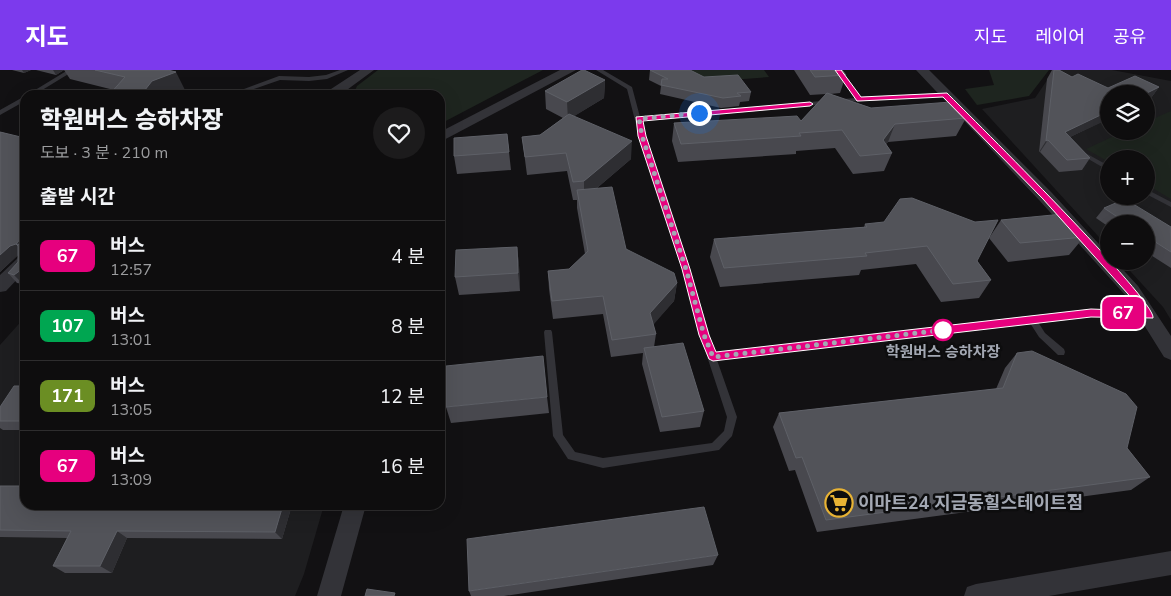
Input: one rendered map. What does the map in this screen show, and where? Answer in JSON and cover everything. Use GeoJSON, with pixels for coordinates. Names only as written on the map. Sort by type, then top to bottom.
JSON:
{"type":"FeatureCollection","features":[{"type":"Feature","properties":{"kind":"street"},"geometry":{"type":"LineString","coordinates":[[340,90],[368,70]]}},
{"type":"Feature","properties":{"kind":"street"},"geometry":{"type":"LineString","coordinates":[[445,135],[570,70]]}},
{"type":"Feature","properties":{"kind":"street"},"geometry":{"type":"LineString","coordinates":[[922,70],[1046,197],[1132,291],[1171,352]]}},
{"type":"Feature","properties":{"kind":"street"},"geometry":{"type":"LineString","coordinates":[[0,286],[20,266]]}},
{"type":"Feature","properties":{"kind":"street"},"geometry":{"type":"LineString","coordinates":[[329,596],[355,510]]}},
{"type":"Feature","properties":{"kind":"street"},"geometry":{"type":"LineString","coordinates":[[976,596],[1171,562]]}},
{"type":"Feature","properties":{"kind":"lane"},"geometry":{"type":"LineString","coordinates":[[39,90],[72,70]]}},
{"type":"Feature","properties":{"kind":"lane"},"geometry":{"type":"LineString","coordinates":[[245,90],[279,78],[309,79],[327,77],[345,70]]}},
{"type":"Feature","properties":{"kind":"lane"},"geometry":{"type":"LineString","coordinates":[[548,332],[558,436],[572,456],[603,463],[715,447],[729,433],[732,417],[704,335],[686,269],[642,136],[630,88],[599,70]]}},
{"type":"Feature","properties":{"kind":"lane"},"geometry":{"type":"LineString","coordinates":[[839,70],[859,99]]}},
{"type":"Feature","properties":{"kind":"lane"},"geometry":{"type":"LineString","coordinates":[[639,119],[859,99],[945,95]]}},
{"type":"Feature","properties":{"kind":"lane"},"geometry":{"type":"LineString","coordinates":[[0,113],[20,101]]}},
{"type":"Feature","properties":{"kind":"lane"},"geometry":{"type":"LineString","coordinates":[[1076,150],[1100,164]]}},
{"type":"Feature","properties":{"kind":"lane"},"geometry":{"type":"LineString","coordinates":[[1155,196],[1171,205]]}},
{"type":"Feature","properties":{"kind":"lane"},"geometry":{"type":"LineString","coordinates":[[713,357],[1091,313],[1119,312],[1149,315]]}},
{"type":"Feature","properties":{"kind":"lane"},"geometry":{"type":"LineString","coordinates":[[1032,320],[1042,335],[1061,352]]}},
{"type":"Feature","properties":{"kind":"shaded area"},"geometry":{"type":"Polygon","coordinates":[[[378,70],[543,70],[445,121],[445,90],[355,90],[357,86],[378,70]]]}},
{"type":"Feature","properties":{"kind":"shaded area"},"geometry":{"type":"Polygon","coordinates":[[[679,70],[764,70],[769,77],[704,82],[679,70]]]}},
{"type":"Feature","properties":{"kind":"shaded area"},"geometry":{"type":"Polygon","coordinates":[[[989,70],[1049,70],[1029,96],[977,105],[965,89],[994,85],[989,70]]]}},
{"type":"Feature","properties":{"kind":"shaded area"},"geometry":{"type":"Polygon","coordinates":[[[1054,70],[1112,70],[1171,81],[1171,320],[1163,307],[1129,270],[1155,270],[1155,215],[1100,215],[1100,238],[982,109],[1035,98],[1054,70]]]}},
{"type":"Feature","properties":{"kind":"shaded area"},"geometry":{"type":"Polygon","coordinates":[[[1171,111],[1171,199],[1155,189],[1155,150],[1100,150],[1100,157],[1086,149],[1106,140],[1155,140],[1155,118],[1171,111]]]}},
{"type":"Feature","properties":{"kind":"shaded area"},"geometry":{"type":"Polygon","coordinates":[[[20,323],[20,510],[323,510],[304,574],[295,596],[0,596],[0,345],[20,323]]]}},
{"type":"Feature","properties":{"kind":"building"},"geometry":{"type":"Polygon","coordinates":[[[95,70],[168,70],[176,72],[152,81],[145,90],[113,90],[125,77],[95,70]]]}},
{"type":"Feature","properties":{"kind":"building"},"geometry":{"type":"Polygon","coordinates":[[[582,70],[605,80],[567,102],[545,91],[582,70]]]}},
{"type":"Feature","properties":{"kind":"building"},"geometry":{"type":"Polygon","coordinates":[[[650,70],[690,70],[704,77],[738,75],[751,92],[737,93],[741,96],[723,98],[661,85],[662,79],[668,79],[650,70]]]}},
{"type":"Feature","properties":{"kind":"building"},"geometry":{"type":"Polygon","coordinates":[[[810,70],[842,70],[846,75],[815,77],[810,70]]]}},
{"type":"Feature","properties":{"kind":"building"},"geometry":{"type":"Polygon","coordinates":[[[1054,70],[1059,70],[1072,77],[1078,74],[1102,85],[1100,85],[1100,115],[1065,132],[1090,158],[1067,160],[1048,140],[1046,141],[1054,70]]]}},
{"type":"Feature","properties":{"kind":"building"},"geometry":{"type":"Polygon","coordinates":[[[1135,76],[1155,85],[1115,85],[1135,76]]]}},
{"type":"Feature","properties":{"kind":"building"},"geometry":{"type":"Polygon","coordinates":[[[827,93],[871,108],[951,102],[966,118],[895,124],[883,140],[892,153],[860,156],[842,130],[799,133],[801,136],[681,144],[674,123],[797,116],[801,121],[827,93]]]}},
{"type":"Feature","properties":{"kind":"building"},"geometry":{"type":"Polygon","coordinates":[[[569,114],[632,141],[584,181],[573,182],[566,153],[525,157],[522,137],[540,135],[569,114]]]}},
{"type":"Feature","properties":{"kind":"building"},"geometry":{"type":"Polygon","coordinates":[[[0,132],[20,137],[20,240],[0,255],[0,132]]]}},
{"type":"Feature","properties":{"kind":"building"},"geometry":{"type":"Polygon","coordinates":[[[507,134],[509,152],[454,156],[454,138],[507,134]]]}},
{"type":"Feature","properties":{"kind":"building"},"geometry":{"type":"Polygon","coordinates":[[[612,187],[626,249],[674,273],[677,283],[650,313],[656,334],[612,340],[603,296],[552,301],[548,271],[569,269],[588,251],[577,190],[612,187]]]}},
{"type":"Feature","properties":{"kind":"building"},"geometry":{"type":"Polygon","coordinates":[[[912,198],[975,222],[998,220],[977,261],[991,280],[953,284],[927,246],[865,253],[867,256],[724,268],[714,239],[867,227],[865,224],[884,222],[900,199],[912,198]]]}},
{"type":"Feature","properties":{"kind":"building"},"geometry":{"type":"Polygon","coordinates":[[[1111,205],[1135,205],[1151,215],[1114,215],[1104,208],[1111,205]]]}},
{"type":"Feature","properties":{"kind":"building"},"geometry":{"type":"Polygon","coordinates":[[[1063,214],[1084,237],[1020,243],[1001,220],[1063,214]]]}},
{"type":"Feature","properties":{"kind":"building"},"geometry":{"type":"Polygon","coordinates":[[[1155,217],[1171,227],[1171,252],[1155,242],[1155,217]]]}},
{"type":"Feature","properties":{"kind":"building"},"geometry":{"type":"Polygon","coordinates":[[[16,244],[20,244],[20,271],[14,275],[8,273],[18,262],[18,246],[16,244]]]}},
{"type":"Feature","properties":{"kind":"building"},"geometry":{"type":"Polygon","coordinates":[[[517,247],[518,273],[455,277],[456,250],[517,247]]]}},
{"type":"Feature","properties":{"kind":"building"},"geometry":{"type":"Polygon","coordinates":[[[683,343],[704,411],[662,417],[644,348],[683,343]]]}},
{"type":"Feature","properties":{"kind":"building"},"geometry":{"type":"Polygon","coordinates":[[[1032,351],[1126,394],[1137,407],[1127,448],[1150,477],[826,520],[802,457],[796,458],[779,413],[1003,388],[1017,353],[1032,351]]]}},
{"type":"Feature","properties":{"kind":"building"},"geometry":{"type":"Polygon","coordinates":[[[543,356],[547,397],[446,407],[446,366],[543,356]]]}},
{"type":"Feature","properties":{"kind":"building"},"geometry":{"type":"Polygon","coordinates":[[[14,386],[20,386],[20,421],[0,421],[0,407],[14,386]]]}},
{"type":"Feature","properties":{"kind":"building"},"geometry":{"type":"Polygon","coordinates":[[[0,486],[20,486],[20,510],[282,510],[275,532],[117,531],[100,566],[53,566],[71,531],[0,530],[0,486]]]}},
{"type":"Feature","properties":{"kind":"building"},"geometry":{"type":"Polygon","coordinates":[[[704,507],[718,555],[469,591],[467,539],[704,507]]]}},
{"type":"Feature","properties":{"kind":"building"},"geometry":{"type":"Polygon","coordinates":[[[367,589],[395,593],[394,596],[365,596],[367,589]]]}},
{"type":"Feature","properties":{"kind":"bus line","name":"67"},"geometry":{"type":"LineString","coordinates":[[810,104],[639,119],[642,136],[686,269],[704,335],[713,357],[1091,313],[1119,312],[1149,315],[1132,291],[1046,197],[945,95],[859,99],[839,70]]}},
{"type":"Feature","properties":{"kind":"place","name":"학원버스 승하차장"},"geometry":{"type":"Point","coordinates":[943,330]}},
{"type":"Feature","properties":{"kind":"place","name":"이마트24 지금동힐스테이트점"},"geometry":{"type":"Point","coordinates":[839,503]}},
{"type":"Feature","properties":{"kind":"route"},"geometry":{"type":"LineString","coordinates":[[699,113],[639,119],[642,136],[686,269],[704,335],[713,357],[943,330]]}}]}
